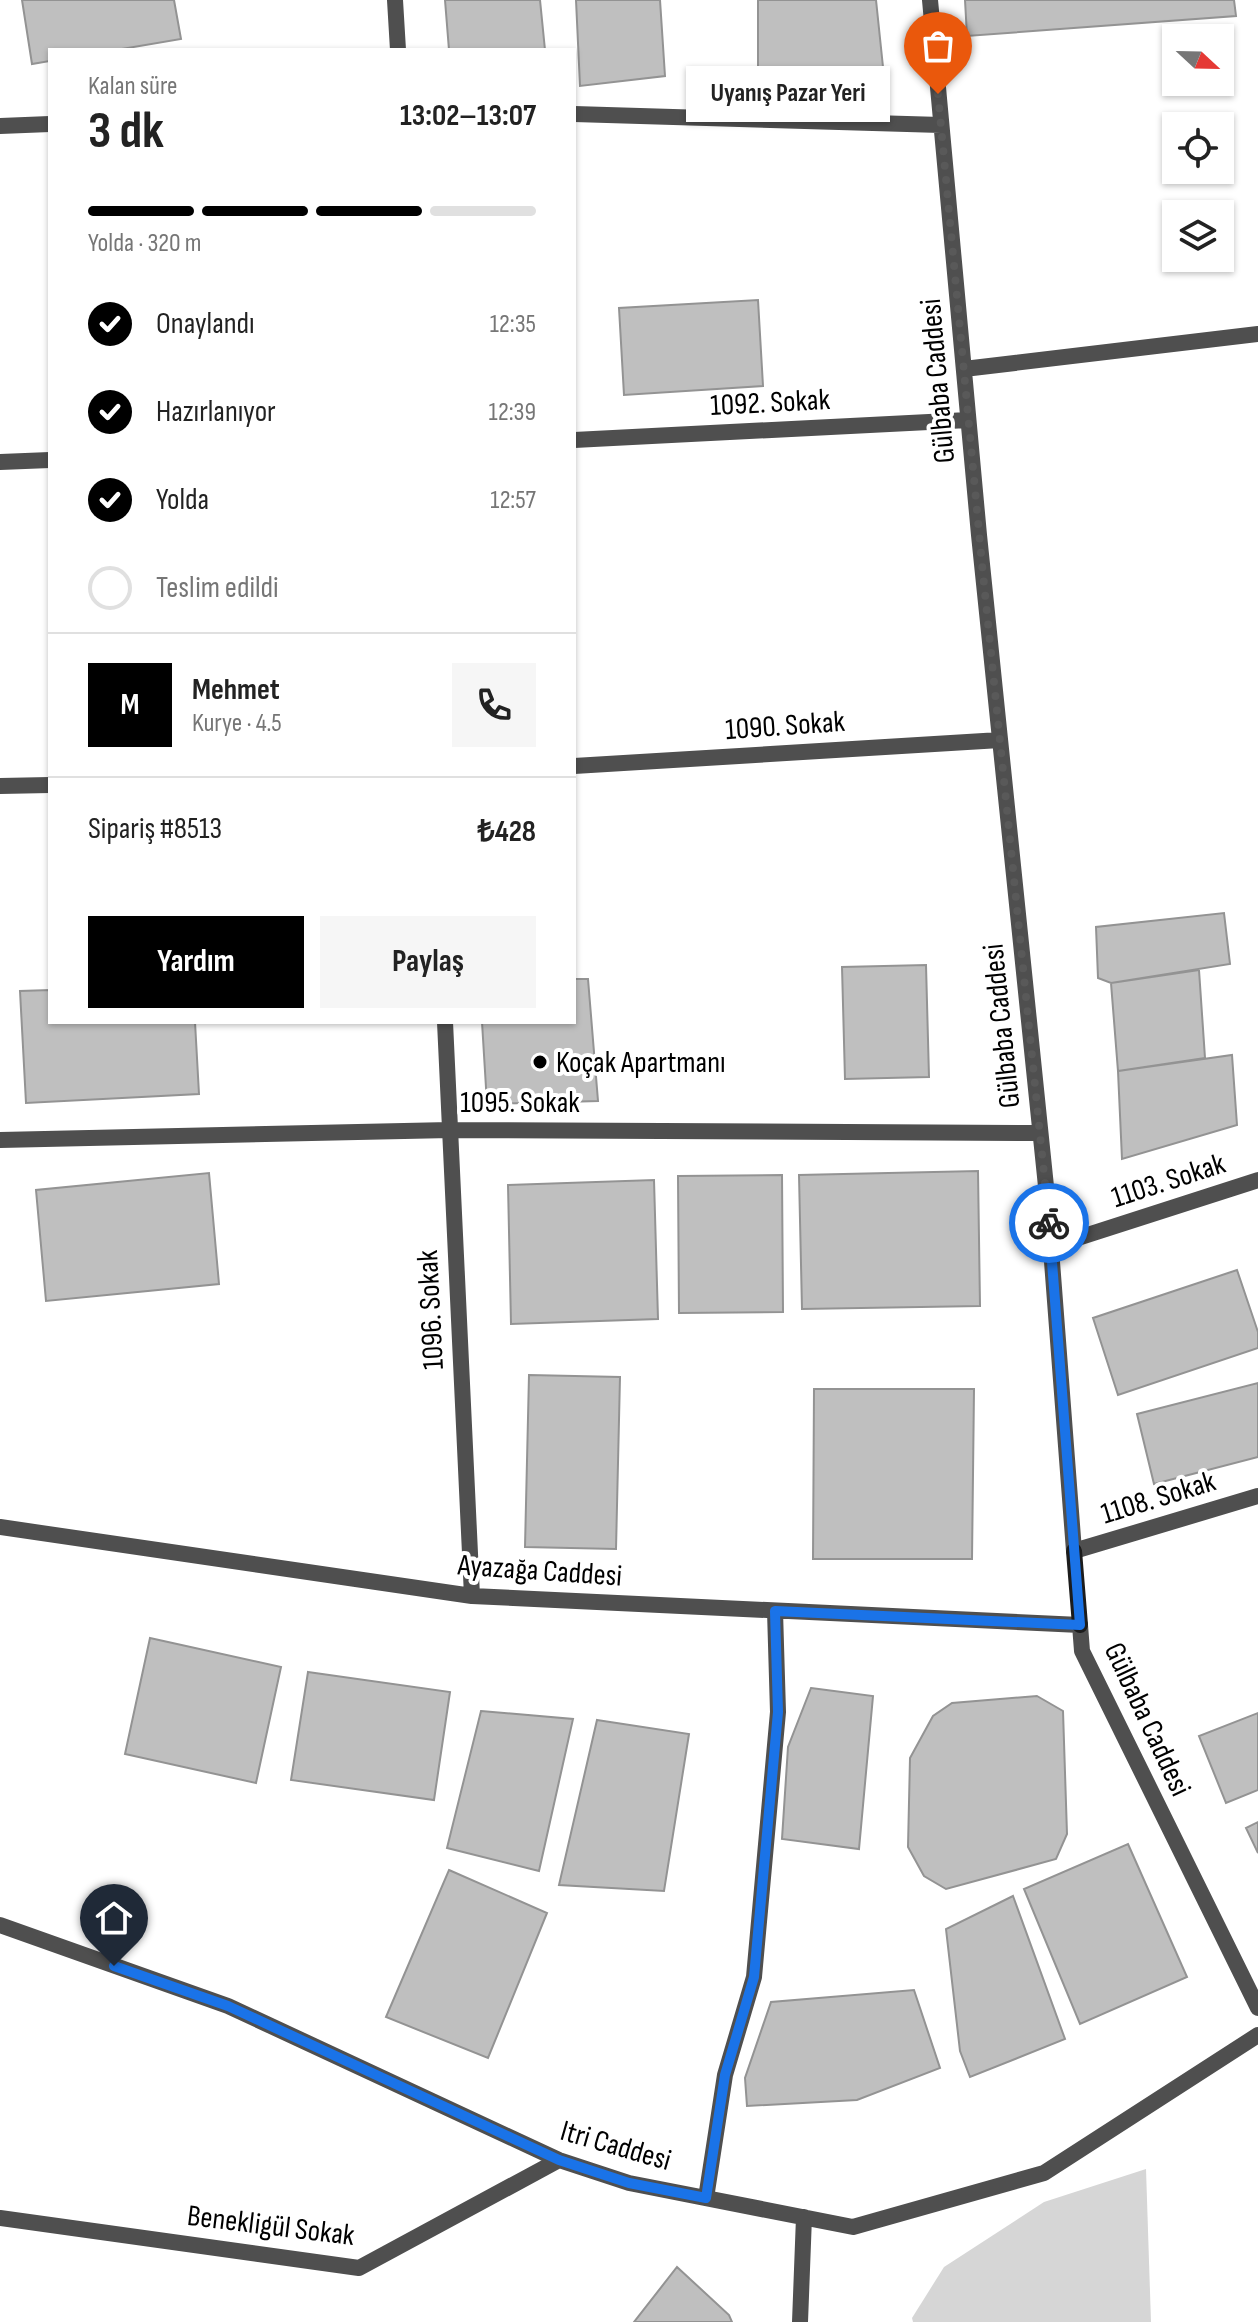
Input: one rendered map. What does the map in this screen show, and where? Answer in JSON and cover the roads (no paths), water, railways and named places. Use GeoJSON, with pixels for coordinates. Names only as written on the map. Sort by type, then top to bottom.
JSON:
{"type":"FeatureCollection","features":[{"type":"Feature","properties":{"kind":"street"},"geometry":{"type":"LineString","coordinates":[[395,0],[398,48]]}},
{"type":"Feature","properties":{"kind":"street","name":"Gülbaba Caddesi"},"geometry":{"type":"LineString","coordinates":[[930,0],[968,420],[1040,1133],[1082,1651],[1258,2008]]}},
{"type":"Feature","properties":{"kind":"street"},"geometry":{"type":"LineString","coordinates":[[576,114],[941,125]]}},
{"type":"Feature","properties":{"kind":"street"},"geometry":{"type":"LineString","coordinates":[[0,126],[48,124]]}},
{"type":"Feature","properties":{"kind":"street"},"geometry":{"type":"LineString","coordinates":[[964,369],[1258,334]]}},
{"type":"Feature","properties":{"kind":"street","name":"1092. Sokak"},"geometry":{"type":"LineString","coordinates":[[576,440],[968,420]]}},
{"type":"Feature","properties":{"kind":"street"},"geometry":{"type":"LineString","coordinates":[[0,462],[48,460]]}},
{"type":"Feature","properties":{"kind":"street","name":"1090. Sokak"},"geometry":{"type":"LineString","coordinates":[[576,766],[1000,740]]}},
{"type":"Feature","properties":{"kind":"street"},"geometry":{"type":"LineString","coordinates":[[0,786],[48,785]]}},
{"type":"Feature","properties":{"kind":"street","name":"1096. Sokak"},"geometry":{"type":"LineString","coordinates":[[445,1024],[472,1596]]}},
{"type":"Feature","properties":{"kind":"street","name":"1095. Sokak"},"geometry":{"type":"LineString","coordinates":[[0,1140],[450,1130],[1040,1133]]}},
{"type":"Feature","properties":{"kind":"street","name":"1103. Sokak"},"geometry":{"type":"LineString","coordinates":[[1050,1247],[1258,1180]]}},
{"type":"Feature","properties":{"kind":"street","name":"1108. Sokak"},"geometry":{"type":"LineString","coordinates":[[1074,1551],[1258,1496]]}},
{"type":"Feature","properties":{"kind":"street"},"geometry":{"type":"LineString","coordinates":[[0,1520],[0,1528]]}},
{"type":"Feature","properties":{"kind":"street","name":"Ayazağa Caddesi"},"geometry":{"type":"LineString","coordinates":[[0,1528],[472,1596],[1080,1625]]}},
{"type":"Feature","properties":{"kind":"street"},"geometry":{"type":"LineString","coordinates":[[706,2198],[725,2075],[754,1977],[778,1712],[775,1611]]}},
{"type":"Feature","properties":{"kind":"street","name":"Itri Caddesi"},"geometry":{"type":"LineString","coordinates":[[0,1925],[228,2006],[559,2160],[629,2183],[853,2227],[1044,2173],[1258,2035]]}},
{"type":"Feature","properties":{"kind":"street","name":"Benekligül Sokak"},"geometry":{"type":"LineString","coordinates":[[0,2218],[359,2268],[559,2160]]}},
{"type":"Feature","properties":{"kind":"street"},"geometry":{"type":"LineString","coordinates":[[800,2322],[804,2217]]}},
{"type":"Feature","properties":{"kind":"place","name":"Uyanış Pazar Yeri"},"geometry":{"type":"Point","coordinates":[938,94]}},
{"type":"Feature","properties":{"kind":"place","name":"Koçak Apartmanı"},"geometry":{"type":"Point","coordinates":[540,1062]}}]}
